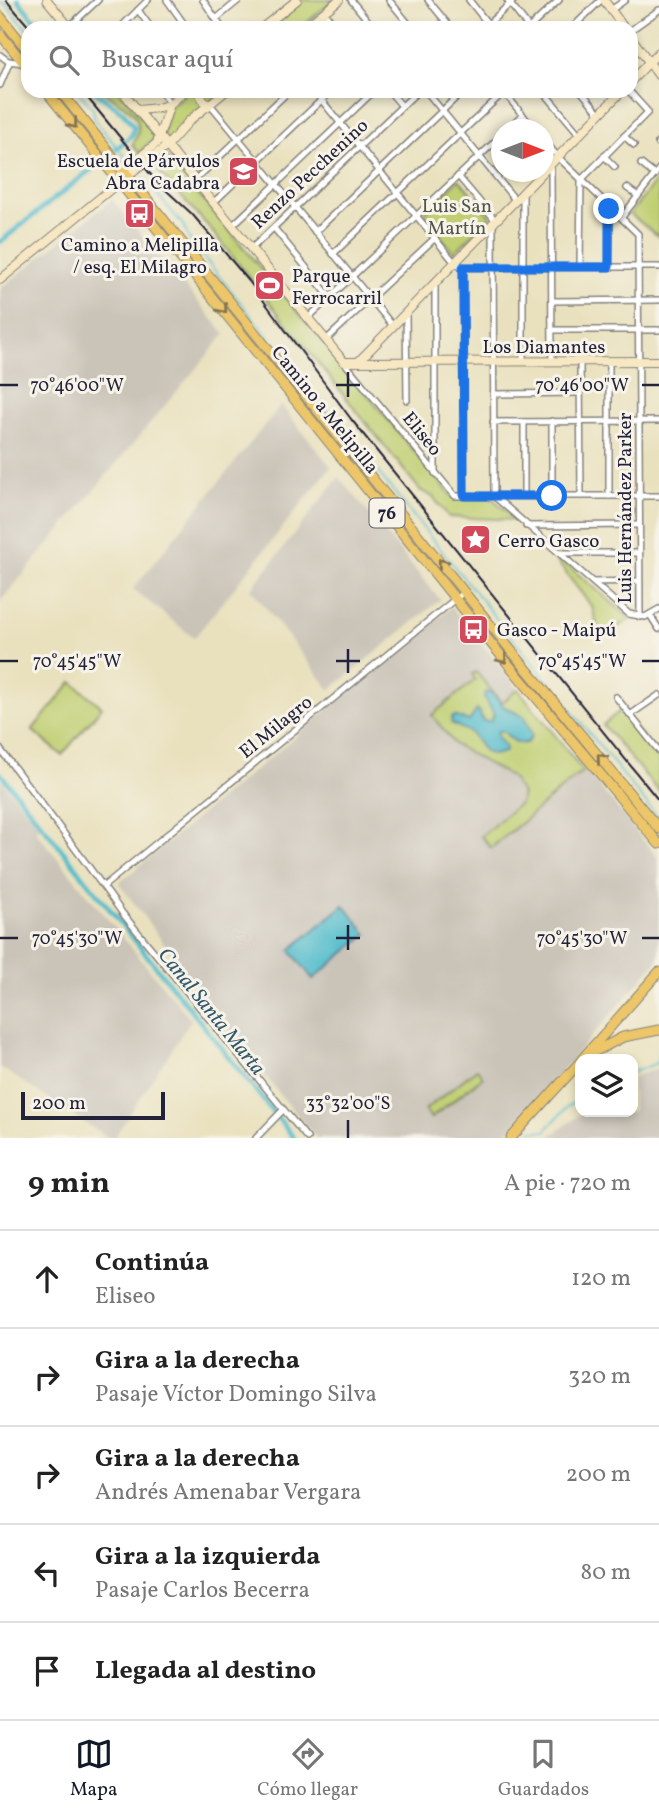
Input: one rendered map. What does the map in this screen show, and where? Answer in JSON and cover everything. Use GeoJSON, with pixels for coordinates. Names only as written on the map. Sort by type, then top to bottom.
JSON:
{"type":"FeatureCollection","features":[{"type":"Feature","properties":{"kind":"main road"},"geometry":{"type":"LineString","coordinates":[[0,16],[21,42]]}},
{"type":"Feature","properties":{"kind":"main road"},"geometry":{"type":"LineString","coordinates":[[0,34],[21,60]]}},
{"type":"Feature","properties":{"kind":"main road","name":"Camino a Melipilla"},"geometry":{"type":"LineString","coordinates":[[52,98],[106,157],[126,173],[659,829]]}},
{"type":"Feature","properties":{"kind":"main road","name":"Camino a Melipilla"},"geometry":{"type":"LineString","coordinates":[[65,98],[119,180],[494,647],[659,844]]}},
{"type":"Feature","properties":{"kind":"main road"},"geometry":{"type":"LineString","coordinates":[[323,433],[331,426]]}},
{"type":"Feature","properties":{"kind":"main road"},"geometry":{"type":"LineString","coordinates":[[352,469],[361,462]]}},
{"type":"Feature","properties":{"kind":"main road"},"geometry":{"type":"LineString","coordinates":[[417,550],[425,543]]}},
{"type":"Feature","properties":{"kind":"main road"},"geometry":{"type":"LineString","coordinates":[[587,1054],[659,972]]}},
{"type":"Feature","properties":{"kind":"main road"},"geometry":{"type":"LineString","coordinates":[[592,1054],[609,1043],[643,1033],[659,1032]]}},
{"type":"Feature","properties":{"kind":"main road"},"geometry":{"type":"LineString","coordinates":[[511,1138],[575,1068]]}},
{"type":"Feature","properties":{"kind":"street"},"geometry":{"type":"LineString","coordinates":[[47,0],[64,21]]}},
{"type":"Feature","properties":{"kind":"street"},"geometry":{"type":"LineString","coordinates":[[77,21],[98,0]]}},
{"type":"Feature","properties":{"kind":"street"},"geometry":{"type":"LineString","coordinates":[[127,21],[148,0]]}},
{"type":"Feature","properties":{"kind":"street"},"geometry":{"type":"LineString","coordinates":[[167,0],[182,21]]}},
{"type":"Feature","properties":{"kind":"street"},"geometry":{"type":"LineString","coordinates":[[203,0],[216,19],[239,0]]}},
{"type":"Feature","properties":{"kind":"street"},"geometry":{"type":"LineString","coordinates":[[271,21],[297,0]]}},
{"type":"Feature","properties":{"kind":"street"},"geometry":{"type":"LineString","coordinates":[[311,21],[327,6],[339,0]]}},
{"type":"Feature","properties":{"kind":"street"},"geometry":{"type":"LineString","coordinates":[[351,0],[368,21]]}},
{"type":"Feature","properties":{"kind":"street"},"geometry":{"type":"LineString","coordinates":[[389,0],[406,21]]}},
{"type":"Feature","properties":{"kind":"street"},"geometry":{"type":"LineString","coordinates":[[428,0],[445,21]]}},
{"type":"Feature","properties":{"kind":"street"},"geometry":{"type":"LineString","coordinates":[[469,0],[483,21]]}},
{"type":"Feature","properties":{"kind":"street"},"geometry":{"type":"LineString","coordinates":[[536,21],[559,0]]}},
{"type":"Feature","properties":{"kind":"street"},"geometry":{"type":"LineString","coordinates":[[580,21],[603,0],[619,21]]}},
{"type":"Feature","properties":{"kind":"street"},"geometry":{"type":"LineString","coordinates":[[611,10],[625,0]]}},
{"type":"Feature","properties":{"kind":"street"},"geometry":{"type":"LineString","coordinates":[[491,21],[510,1],[524,21]]}},
{"type":"Feature","properties":{"kind":"street"},"geometry":{"type":"LineString","coordinates":[[138,9],[146,21]]}},
{"type":"Feature","properties":{"kind":"street"},"geometry":{"type":"LineString","coordinates":[[638,25],[659,10]]}},
{"type":"Feature","properties":{"kind":"street"},"geometry":{"type":"LineString","coordinates":[[638,47],[659,76]]}},
{"type":"Feature","properties":{"kind":"street"},"geometry":{"type":"LineString","coordinates":[[638,74],[659,52]]}},
{"type":"Feature","properties":{"kind":"street"},"geometry":{"type":"LineString","coordinates":[[0,55],[21,64]]}},
{"type":"Feature","properties":{"kind":"street"},"geometry":{"type":"LineString","coordinates":[[0,85],[10,61]]}},
{"type":"Feature","properties":{"kind":"street"},"geometry":{"type":"LineString","coordinates":[[128,98],[344,362]]}},
{"type":"Feature","properties":{"kind":"street"},"geometry":{"type":"LineString","coordinates":[[166,98],[170,104]]}},
{"type":"Feature","properties":{"kind":"street"},"geometry":{"type":"LineString","coordinates":[[138,110],[158,108],[177,98]]}},
{"type":"Feature","properties":{"kind":"street"},"geometry":{"type":"LineString","coordinates":[[203,98],[393,326]]}},
{"type":"Feature","properties":{"kind":"street"},"geometry":{"type":"LineString","coordinates":[[126,173],[166,146],[186,124],[218,98]]}},
{"type":"Feature","properties":{"kind":"street"},"geometry":{"type":"LineString","coordinates":[[194,181],[282,98]]}},
{"type":"Feature","properties":{"kind":"street"},"geometry":{"type":"LineString","coordinates":[[232,226],[367,98]]}},
{"type":"Feature","properties":{"kind":"street"},"geometry":{"type":"LineString","coordinates":[[395,98],[402,106]]}},
{"type":"Feature","properties":{"kind":"street","name":"Renzo Pecchenino"},"geometry":{"type":"LineString","coordinates":[[251,249],[411,98]]}},
{"type":"Feature","properties":{"kind":"street"},"geometry":{"type":"LineString","coordinates":[[432,98],[516,201]]}},
{"type":"Feature","properties":{"kind":"street"},"geometry":{"type":"LineString","coordinates":[[315,232],[456,98]]}},
{"type":"Feature","properties":{"kind":"street"},"geometry":{"type":"LineString","coordinates":[[333,254],[497,98]]}},
{"type":"Feature","properties":{"kind":"street"},"geometry":{"type":"LineString","coordinates":[[510,98],[526,119]]}},
{"type":"Feature","properties":{"kind":"street"},"geometry":{"type":"LineString","coordinates":[[549,98],[580,135]]}},
{"type":"Feature","properties":{"kind":"street"},"geometry":{"type":"LineString","coordinates":[[587,98],[600,114]]}},
{"type":"Feature","properties":{"kind":"street"},"geometry":{"type":"LineString","coordinates":[[552,361],[555,161],[615,98]]}},
{"type":"Feature","properties":{"kind":"street"},"geometry":{"type":"LineString","coordinates":[[580,267],[581,180],[648,111],[636,98]]}},
{"type":"Feature","properties":{"kind":"street"},"geometry":{"type":"LineString","coordinates":[[213,203],[322,100],[456,266],[463,362],[464,496],[659,496]]}},
{"type":"Feature","properties":{"kind":"street"},"geometry":{"type":"LineString","coordinates":[[0,280],[112,188],[151,149],[160,138],[170,104]]}},
{"type":"Feature","properties":{"kind":"street"},"geometry":{"type":"LineString","coordinates":[[519,119],[523,115]]}},
{"type":"Feature","properties":{"kind":"street"},"geometry":{"type":"LineString","coordinates":[[624,136],[634,145]]}},
{"type":"Feature","properties":{"kind":"street"},"geometry":{"type":"LineString","coordinates":[[308,318],[491,146]]}},
{"type":"Feature","properties":{"kind":"street"},"geometry":{"type":"LineString","coordinates":[[604,156],[615,167]]}},
{"type":"Feature","properties":{"kind":"street"},"geometry":{"type":"LineString","coordinates":[[555,161],[622,217],[657,172],[641,164]]}},
{"type":"Feature","properties":{"kind":"street"},"geometry":{"type":"LineString","coordinates":[[458,176],[494,223],[494,496],[629,614],[639,617],[650,615],[659,609]]}},
{"type":"Feature","properties":{"kind":"street"},"geometry":{"type":"LineString","coordinates":[[358,362],[435,283],[456,266],[534,182]]}},
{"type":"Feature","properties":{"kind":"street"},"geometry":{"type":"LineString","coordinates":[[627,188],[638,196]]}},
{"type":"Feature","properties":{"kind":"street"},"geometry":{"type":"LineString","coordinates":[[523,193],[523,362]]}},
{"type":"Feature","properties":{"kind":"street"},"geometry":{"type":"LineString","coordinates":[[609,267],[610,206]]}},
{"type":"Feature","properties":{"kind":"street","name":"Luis Hernández Parker"},"geometry":{"type":"LineString","coordinates":[[622,217],[636,230],[639,237],[639,617]]}},
{"type":"Feature","properties":{"kind":"street"},"geometry":{"type":"LineString","coordinates":[[274,228],[330,297]]}},
{"type":"Feature","properties":{"kind":"street"},"geometry":{"type":"LineString","coordinates":[[326,340],[435,238]]}},
{"type":"Feature","properties":{"kind":"street"},"geometry":{"type":"LineString","coordinates":[[456,266],[659,267]]}},
{"type":"Feature","properties":{"kind":"street"},"geometry":{"type":"LineString","coordinates":[[435,283],[435,473]]}},
{"type":"Feature","properties":{"kind":"street"},"geometry":{"type":"LineString","coordinates":[[552,300],[659,300]]}},
{"type":"Feature","properties":{"kind":"street"},"geometry":{"type":"LineString","coordinates":[[406,312],[407,400]]}},
{"type":"Feature","properties":{"kind":"street"},"geometry":{"type":"LineString","coordinates":[[552,330],[659,330]]}},
{"type":"Feature","properties":{"kind":"street"},"geometry":{"type":"LineString","coordinates":[[374,345],[374,362]]}},
{"type":"Feature","properties":{"kind":"street"},"geometry":{"type":"LineString","coordinates":[[580,361],[581,496]]}},
{"type":"Feature","properties":{"kind":"street"},"geometry":{"type":"LineString","coordinates":[[609,361],[609,496]]}},
{"type":"Feature","properties":{"kind":"street","name":"Los Diamantes"},"geometry":{"type":"LineString","coordinates":[[344,362],[659,361]]}},
{"type":"Feature","properties":{"kind":"street","name":"Eliseo"},"geometry":{"type":"LineString","coordinates":[[344,362],[452,494],[464,496]]}},
{"type":"Feature","properties":{"kind":"street"},"geometry":{"type":"LineString","coordinates":[[493,394],[580,393]]}},
{"type":"Feature","properties":{"kind":"street"},"geometry":{"type":"LineString","coordinates":[[493,422],[659,421]]}},
{"type":"Feature","properties":{"kind":"street"},"geometry":{"type":"LineString","coordinates":[[524,422],[524,496]]}},
{"type":"Feature","properties":{"kind":"street"},"geometry":{"type":"LineString","coordinates":[[552,422],[552,496]]}},
{"type":"Feature","properties":{"kind":"street"},"geometry":{"type":"LineString","coordinates":[[526,526],[639,525]]}},
{"type":"Feature","properties":{"kind":"street"},"geometry":{"type":"LineString","coordinates":[[559,553],[639,553]]}},
{"type":"Feature","properties":{"kind":"street"},"geometry":{"type":"LineString","coordinates":[[593,582],[639,581]]}},
{"type":"Feature","properties":{"kind":"street","name":"El Milagro"},"geometry":{"type":"LineString","coordinates":[[104,886],[465,591]]}},
{"type":"Feature","properties":{"kind":"street"},"geometry":{"type":"LineString","coordinates":[[650,615],[659,629]]}},
{"type":"Feature","properties":{"kind":"street"},"geometry":{"type":"LineString","coordinates":[[630,715],[659,695]]}},
{"type":"Feature","properties":{"kind":"street"},"geometry":{"type":"LineString","coordinates":[[616,697],[659,751]]}},
{"type":"Feature","properties":{"kind":"street"},"geometry":{"type":"LineString","coordinates":[[0,749],[123,914],[235,1048],[281,1112],[307,1138]]}},
{"type":"Feature","properties":{"kind":"street"},"geometry":{"type":"LineString","coordinates":[[256,1138],[281,1112]]}},
{"type":"Feature","properties":{"kind":"shaded area"},"geometry":{"type":"Polygon","coordinates":[[[112,200],[225,334],[0,602],[0,289],[112,200]]]}},
{"type":"Feature","properties":{"kind":"shaded area"},"geometry":{"type":"Polygon","coordinates":[[[281,405],[331,467],[194,638],[133,589],[281,405]]]}},
{"type":"Feature","properties":{"kind":"shaded area"},"geometry":{"type":"Polygon","coordinates":[[[339,477],[440,600],[330,690],[251,589],[339,477]]]}},
{"type":"Feature","properties":{"kind":"shaded area"},"geometry":{"type":"Polygon","coordinates":[[[451,607],[659,859],[659,959],[503,1138],[317,1138],[247,1055],[119,883],[451,607]]]}},
{"type":"Feature","properties":{"kind":"shaded area"},"geometry":{"type":"Polygon","coordinates":[[[0,780],[39,826],[35,831],[191,1020],[114,1138],[108,1138],[0,1067],[0,780]]]}},
{"type":"Feature","properties":{"kind":"shaded area"},"geometry":{"type":"Polygon","coordinates":[[[659,1068],[659,1138],[548,1138],[577,1117],[638,1117],[638,1075],[659,1068]]]}},
{"type":"Feature","properties":{"kind":"green space"},"geometry":{"type":"Polygon","coordinates":[[[301,0],[334,0],[308,21],[276,21],[301,0]]]}},
{"type":"Feature","properties":{"kind":"green space"},"geometry":{"type":"Polygon","coordinates":[[[112,98],[125,98],[154,133],[155,137],[139,153],[132,145],[138,126],[132,112],[112,98]]]}},
{"type":"Feature","properties":{"kind":"green space"},"geometry":{"type":"Polygon","coordinates":[[[180,98],[215,98],[168,142],[163,136],[170,107],[180,98]]]}},
{"type":"Feature","properties":{"kind":"green space"},"geometry":{"type":"Polygon","coordinates":[[[165,154],[452,496],[491,497],[516,520],[449,517],[433,497],[420,490],[208,226],[151,163],[165,154]]]}},
{"type":"Feature","properties":{"kind":"green space"},"geometry":{"type":"Polygon","coordinates":[[[659,177],[659,237],[630,214],[659,177]]]}},
{"type":"Feature","properties":{"kind":"green space","name":"Luis San Martín"},"geometry":{"type":"Polygon","coordinates":[[[459,179],[491,217],[454,253],[423,214],[459,179]]]}},
{"type":"Feature","properties":{"kind":"green space"},"geometry":{"type":"Polygon","coordinates":[[[546,547],[631,619],[601,638],[592,607],[546,547]]]}},
{"type":"Feature","properties":{"kind":"green space"},"geometry":{"type":"Polygon","coordinates":[[[476,672],[502,703],[518,689],[583,771],[491,848],[481,836],[520,803],[522,794],[511,777],[455,745],[432,715],[475,680],[472,674],[476,672]]]}},
{"type":"Feature","properties":{"kind":"green space"},"geometry":{"type":"Polygon","coordinates":[[[72,682],[102,707],[62,755],[32,730],[72,682]]]}},
{"type":"Feature","properties":{"kind":"green space"},"geometry":{"type":"Polygon","coordinates":[[[621,710],[659,756],[659,792],[603,725],[621,710]]]}},
{"type":"Feature","properties":{"kind":"green space"},"geometry":{"type":"Polygon","coordinates":[[[477,1069],[483,1077],[431,1118],[425,1110],[477,1069]]]}},
{"type":"Feature","properties":{"kind":"water"},"geometry":{"type":"Polygon","coordinates":[[[489,692],[503,706],[524,717],[532,735],[528,742],[517,743],[503,731],[498,731],[497,736],[506,748],[505,752],[494,755],[485,752],[471,733],[451,723],[452,717],[455,716],[469,721],[477,710],[483,721],[491,721],[494,714],[484,697],[485,693],[489,692]]]}},
{"type":"Feature","properties":{"kind":"water"},"geometry":{"type":"Polygon","coordinates":[[[344,905],[367,934],[313,979],[290,950],[344,905]]]}},
{"type":"Feature","properties":{"kind":"waterway","name":"Canal Santa Marta"},"geometry":{"type":"LineString","coordinates":[[18,0],[35,21]]}},
{"type":"Feature","properties":{"kind":"waterway"},"geometry":{"type":"LineString","coordinates":[[0,2],[7,5],[21,22]]}},
{"type":"Feature","properties":{"kind":"waterway"},"geometry":{"type":"LineString","coordinates":[[84,98],[93,109],[95,120],[125,157]]}},
{"type":"Feature","properties":{"kind":"waterway","name":"Canal Santa Marta"},"geometry":{"type":"LineString","coordinates":[[103,98],[123,112],[134,127],[132,135],[115,150]]}},
{"type":"Feature","properties":{"kind":"waterway","name":"Canal Santa Marta"},"geometry":{"type":"LineString","coordinates":[[0,242],[98,164]]}},
{"type":"Feature","properties":{"kind":"waterway"},"geometry":{"type":"LineString","coordinates":[[143,178],[184,226],[189,239],[659,819]]}},
{"type":"Feature","properties":{"kind":"waterway","name":"Canal Santa Marta"},"geometry":{"type":"LineString","coordinates":[[0,773],[294,1138]]}},
{"type":"Feature","properties":{"kind":"waterway"},"geometry":{"type":"LineString","coordinates":[[638,1070],[657,1063],[659,1049]]}},
{"type":"Feature","properties":{"kind":"waterway"},"geometry":{"type":"LineString","coordinates":[[531,1131],[545,1131],[568,1106],[575,1102]]}},
{"type":"Feature","properties":{"kind":"railway"},"geometry":{"type":"LineString","coordinates":[[6,0],[24,21]]}},
{"type":"Feature","properties":{"kind":"railway"},"geometry":{"type":"LineString","coordinates":[[88,98],[156,181],[192,214],[249,281],[351,419],[659,801]]}},
{"type":"Feature","properties":{"kind":"place","name":"Escuela de Párvulos Abra Cadabra"},"geometry":{"type":"Point","coordinates":[243,171]}},
{"type":"Feature","properties":{"kind":"place","name":"Camino a Melipilla / esq. El Milagro"},"geometry":{"type":"Point","coordinates":[140,213]}},
{"type":"Feature","properties":{"kind":"place","name":"Parque Ferrocarril"},"geometry":{"type":"Point","coordinates":[269,286]}},
{"type":"Feature","properties":{"kind":"place","name":"Cerro Gasco"},"geometry":{"type":"Point","coordinates":[475,540]}},
{"type":"Feature","properties":{"kind":"place","name":"Gasco - Maipú"},"geometry":{"type":"Point","coordinates":[474,629]}},
{"type":"Feature","properties":{"kind":"route"},"geometry":{"type":"LineString","coordinates":[[552,496],[464,496],[463,267],[609,267],[609,209]]}}]}
